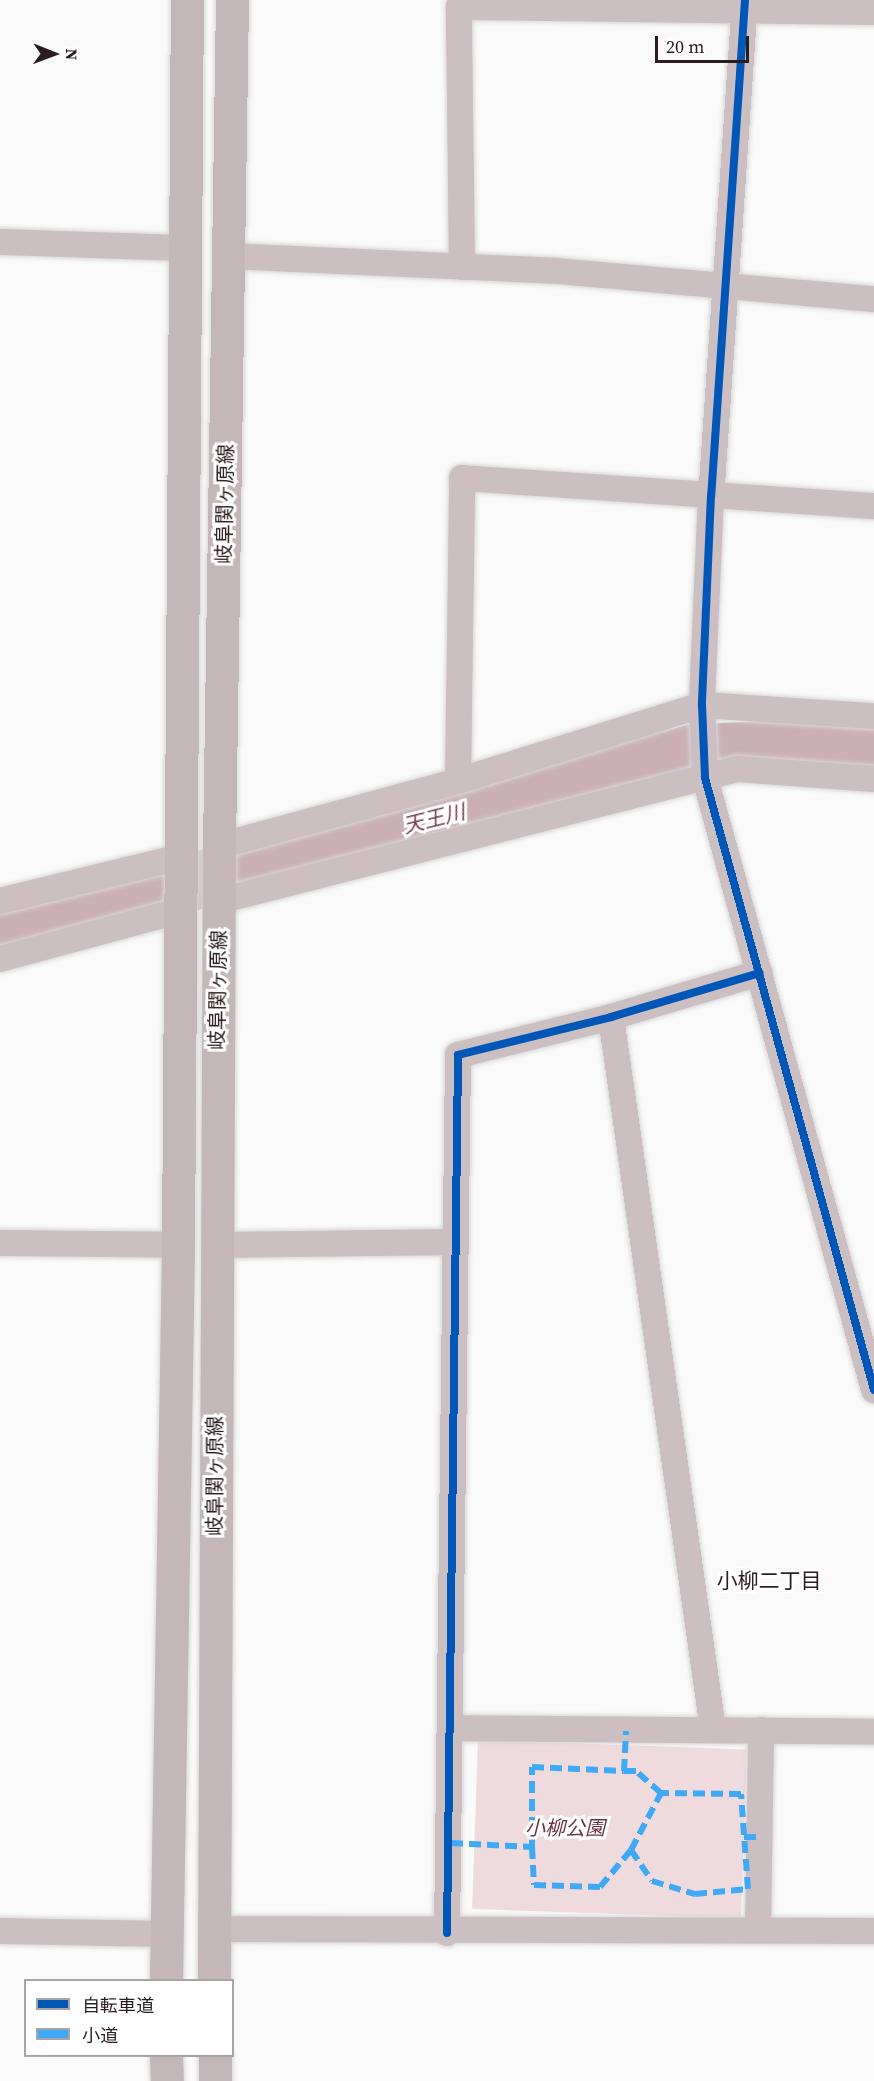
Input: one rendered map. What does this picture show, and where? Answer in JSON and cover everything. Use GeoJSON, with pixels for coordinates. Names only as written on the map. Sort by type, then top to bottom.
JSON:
{"type":"FeatureCollection","features":[{"type":"Feature","properties":{"kind":"main road","name":"岐阜関ヶ原線"},"geometry":{"type":"LineString","coordinates":[[166,1979],[178,1245],[187,0]]}},
{"type":"Feature","properties":{"kind":"main road","name":"岐阜関ヶ原線"},"geometry":{"type":"LineString","coordinates":[[214,1979],[219,849],[230,256],[232,0]]}},
{"type":"Feature","properties":{"kind":"main road"},"geometry":{"type":"LineString","coordinates":[[166,2057],[166,2081]]}},
{"type":"Feature","properties":{"kind":"main road"},"geometry":{"type":"LineString","coordinates":[[215,2057],[215,2081]]}},
{"type":"Feature","properties":{"kind":"street"},"geometry":{"type":"LineString","coordinates":[[462,267],[459,7],[745,5],[874,12]]}},
{"type":"Feature","properties":{"kind":"street"},"geometry":{"type":"LineString","coordinates":[[745,5],[711,495],[702,705],[705,778],[874,1390]]}},
{"type":"Feature","properties":{"kind":"street"},"geometry":{"type":"LineString","coordinates":[[0,242],[184,249]]}},
{"type":"Feature","properties":{"kind":"street"},"geometry":{"type":"LineString","coordinates":[[230,256],[462,267],[874,299]]}},
{"type":"Feature","properties":{"kind":"street"},"geometry":{"type":"LineString","coordinates":[[458,781],[462,478],[874,506]]}},
{"type":"Feature","properties":{"kind":"street"},"geometry":{"type":"LineString","coordinates":[[219,849],[458,781],[702,705],[874,716]]}},
{"type":"Feature","properties":{"kind":"street"},"geometry":{"type":"LineString","coordinates":[[219,897],[737,769],[874,779]]}},
{"type":"Feature","properties":{"kind":"street"},"geometry":{"type":"LineString","coordinates":[[0,901],[181,861]]}},
{"type":"Feature","properties":{"kind":"street"},"geometry":{"type":"LineString","coordinates":[[0,959],[181,905]]}},
{"type":"Feature","properties":{"kind":"street"},"geometry":{"type":"LineString","coordinates":[[447,1933],[452,1728],[458,1055],[611,1017],[760,973]]}},
{"type":"Feature","properties":{"kind":"street"},"geometry":{"type":"LineString","coordinates":[[611,1017],[713,1729]]}},
{"type":"Feature","properties":{"kind":"street"},"geometry":{"type":"LineString","coordinates":[[216,1245],[455,1242]]}},
{"type":"Feature","properties":{"kind":"street"},"geometry":{"type":"LineString","coordinates":[[0,1243],[178,1245]]}},
{"type":"Feature","properties":{"kind":"street"},"geometry":{"type":"LineString","coordinates":[[452,1728],[874,1732]]}},
{"type":"Feature","properties":{"kind":"street"},"geometry":{"type":"LineString","coordinates":[[758,1929],[761,1730]]}},
{"type":"Feature","properties":{"kind":"street"},"geometry":{"type":"LineString","coordinates":[[214,1929],[447,1933],[758,1929],[874,1931]]}},
{"type":"Feature","properties":{"kind":"street"},"geometry":{"type":"LineString","coordinates":[[0,1931],[166,1934]]}},
{"type":"Feature","properties":{"kind":"green space","name":"小柳公園"},"geometry":{"type":"Polygon","coordinates":[[[478,1740],[747,1749],[741,1918],[472,1909],[478,1740]]]}},
{"type":"Feature","properties":{"kind":"waterway","name":"天王川"},"geometry":{"type":"LineString","coordinates":[[0,931],[693,752],[789,748],[874,753]]}},
{"type":"Feature","properties":{"kind":"marked path"},"geometry":{"type":"LineString","coordinates":[[451,1843],[532,1847],[534,1885],[600,1887],[631,1850],[652,1881],[695,1894],[748,1889],[741,1794],[661,1793],[636,1771],[624,1771],[626,1731]]}},
{"type":"Feature","properties":{"kind":"marked path"},"geometry":{"type":"LineString","coordinates":[[532,1847],[532,1767],[624,1771]]}},
{"type":"Feature","properties":{"kind":"marked path"},"geometry":{"type":"LineString","coordinates":[[631,1850],[661,1793]]}},
{"type":"Feature","properties":{"kind":"marked path"},"geometry":{"type":"LineString","coordinates":[[744,1837],[759,1837]]}},
{"type":"Feature","properties":{"kind":"cycle path"},"geometry":{"type":"LineString","coordinates":[[745,0],[711,495],[702,705],[705,778],[874,1390]]}},
{"type":"Feature","properties":{"kind":"cycle path"},"geometry":{"type":"LineString","coordinates":[[447,1933],[458,1055],[611,1017],[760,973]]}},
{"type":"Feature","properties":{"kind":"district","name":"小柳二丁目"},"geometry":{"type":"Point","coordinates":[769,1581]}}]}
